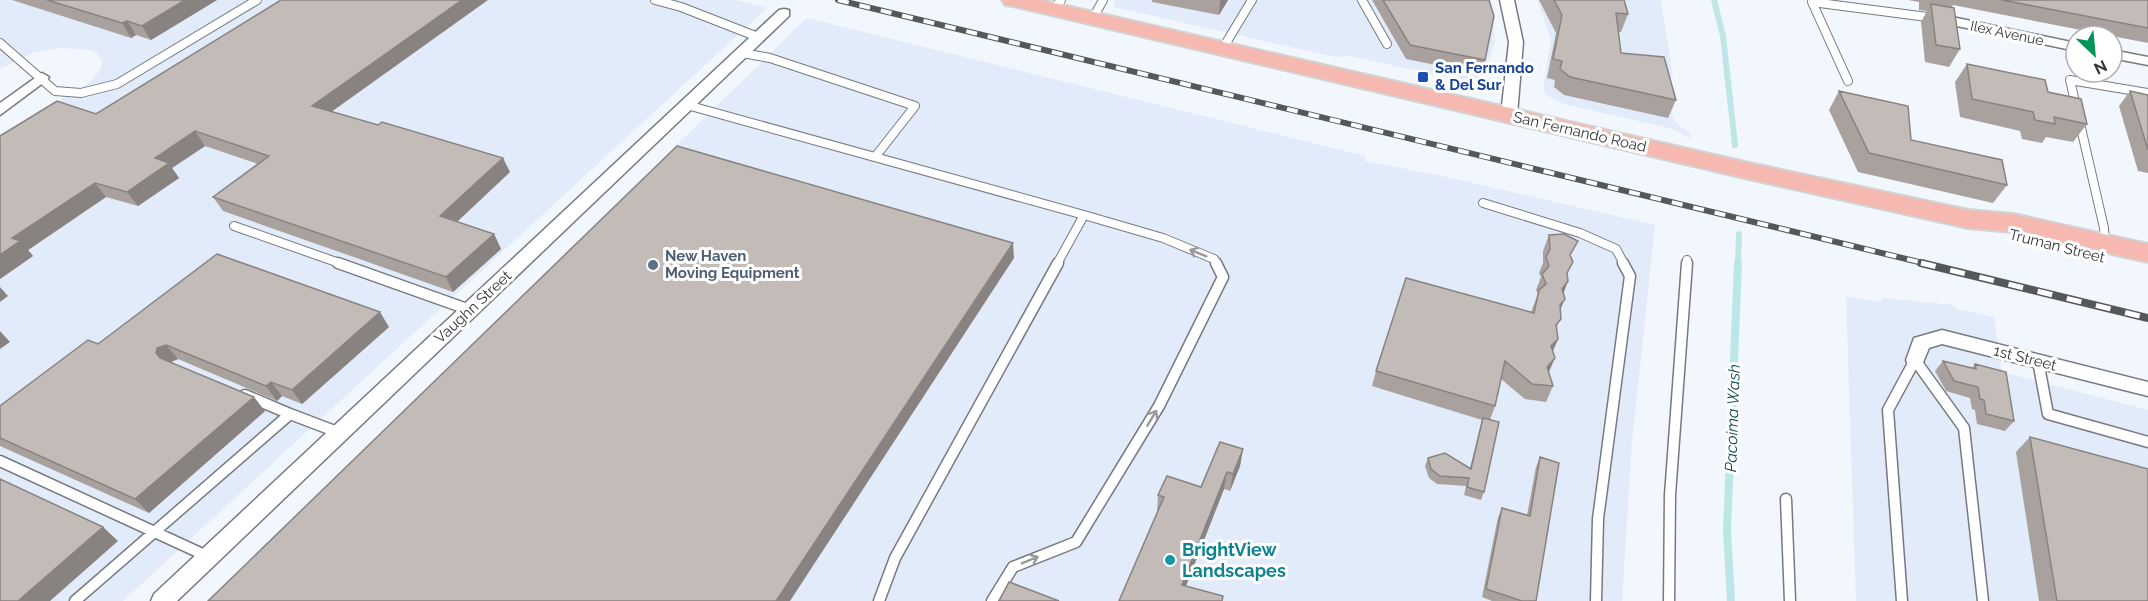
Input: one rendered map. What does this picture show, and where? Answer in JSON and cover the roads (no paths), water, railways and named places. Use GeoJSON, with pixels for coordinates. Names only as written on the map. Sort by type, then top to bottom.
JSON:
{"type":"FeatureCollection","features":[{"type":"Feature","properties":{"kind":"main road","name":"San Fernando Road"},"geometry":{"type":"LineString","coordinates":[[1013,0],[1098,9],[1222,48],[1509,115],[1968,219],[2013,223],[2148,253]]}},
{"type":"Feature","properties":{"kind":"main road","name":"Truman Street"},"geometry":{"type":"LineString","coordinates":[[1968,219],[2013,237],[2148,267]]}},
{"type":"Feature","properties":{"kind":"street"},"geometry":{"type":"LineString","coordinates":[[1506,0],[1515,17],[1516,58],[1509,115]]}},
{"type":"Feature","properties":{"kind":"street","name":"Vaughn Street"},"geometry":{"type":"LineString","coordinates":[[162,601],[784,14]]}},
{"type":"Feature","properties":{"kind":"street","name":"Ilex Avenue"},"geometry":{"type":"LineString","coordinates":[[1938,18],[2064,44]]}},
{"type":"Feature","properties":{"kind":"street"},"geometry":{"type":"LineString","coordinates":[[2124,56],[2148,61]]}},
{"type":"Feature","properties":{"kind":"street"},"geometry":{"type":"LineString","coordinates":[[0,110],[42,77]]}},
{"type":"Feature","properties":{"kind":"street","name":"1st Street"},"geometry":{"type":"LineString","coordinates":[[1915,360],[1921,343],[1942,337],[2148,389]]}},
{"type":"Feature","properties":{"kind":"lane"},"geometry":{"type":"LineString","coordinates":[[0,43],[16,60],[42,77],[55,91],[81,93],[117,84],[256,0]]}},
{"type":"Feature","properties":{"kind":"lane"},"geometry":{"type":"LineString","coordinates":[[655,0],[681,7],[758,38]]}},
{"type":"Feature","properties":{"kind":"lane"},"geometry":{"type":"LineString","coordinates":[[1222,48],[1252,0]]}},
{"type":"Feature","properties":{"kind":"lane"},"geometry":{"type":"LineString","coordinates":[[1362,0],[1387,44]]}},
{"type":"Feature","properties":{"kind":"lane"},"geometry":{"type":"LineString","coordinates":[[1848,81],[1812,2],[1938,18]]}},
{"type":"Feature","properties":{"kind":"lane"},"geometry":{"type":"LineString","coordinates":[[742,53],[770,58],[915,106],[875,157]]}},
{"type":"Feature","properties":{"kind":"lane"},"geometry":{"type":"LineString","coordinates":[[2105,244],[2104,228],[2070,80],[2148,93]]}},
{"type":"Feature","properties":{"kind":"lane"},"geometry":{"type":"LineString","coordinates":[[687,105],[1163,238],[1214,259],[1223,277],[1159,406],[1076,542],[1013,567],[992,601]]}},
{"type":"Feature","properties":{"kind":"lane"},"geometry":{"type":"LineString","coordinates":[[1483,203],[1580,233],[1616,249],[1630,276],[1598,519],[1596,601]]}},
{"type":"Feature","properties":{"kind":"lane"},"geometry":{"type":"LineString","coordinates":[[879,601],[895,558],[1084,215]]}},
{"type":"Feature","properties":{"kind":"lane"},"geometry":{"type":"LineString","coordinates":[[234,226],[470,310]]}},
{"type":"Feature","properties":{"kind":"lane"},"geometry":{"type":"LineString","coordinates":[[1669,601],[1670,495],[1687,260]]}},
{"type":"Feature","properties":{"kind":"lane"},"geometry":{"type":"LineString","coordinates":[[1902,601],[1888,410],[1915,360],[1964,428],[1983,601]]}},
{"type":"Feature","properties":{"kind":"lane"},"geometry":{"type":"LineString","coordinates":[[2038,361],[2048,414],[2148,442]]}},
{"type":"Feature","properties":{"kind":"lane"},"geometry":{"type":"LineString","coordinates":[[238,392],[340,432]]}},
{"type":"Feature","properties":{"kind":"lane"},"geometry":{"type":"LineString","coordinates":[[75,601],[290,414]]}},
{"type":"Feature","properties":{"kind":"lane"},"geometry":{"type":"LineString","coordinates":[[0,461],[208,557]]}},
{"type":"Feature","properties":{"kind":"lane"},"geometry":{"type":"LineString","coordinates":[[1786,499],[1790,601]]}},
{"type":"Feature","properties":{"kind":"waterway","name":"Pacoima Wash"},"geometry":{"type":"LineString","coordinates":[[1714,0],[1723,36],[1735,145]]}},
{"type":"Feature","properties":{"kind":"waterway","name":"Pacoima Wash"},"geometry":{"type":"LineString","coordinates":[[1738,264],[1739,234]]}},
{"type":"Feature","properties":{"kind":"waterway","name":"Pacoima Wash"},"geometry":{"type":"LineString","coordinates":[[1731,601],[1727,530],[1738,263]]}},
{"type":"Feature","properties":{"kind":"railway"},"geometry":{"type":"LineString","coordinates":[[838,0],[1927,264]]}},
{"type":"Feature","properties":{"kind":"railway"},"geometry":{"type":"LineString","coordinates":[[1921,263],[2148,318]]}},
{"type":"Feature","properties":{"kind":"place","name":"San Fernando & Del Sur"},"geometry":{"type":"Point","coordinates":[1423,77]}},
{"type":"Feature","properties":{"kind":"place","name":"New Haven Moving Equipment"},"geometry":{"type":"Point","coordinates":[653,265]}},
{"type":"Feature","properties":{"kind":"place","name":"BrightView Landscapes"},"geometry":{"type":"Point","coordinates":[1170,560]}}]}
